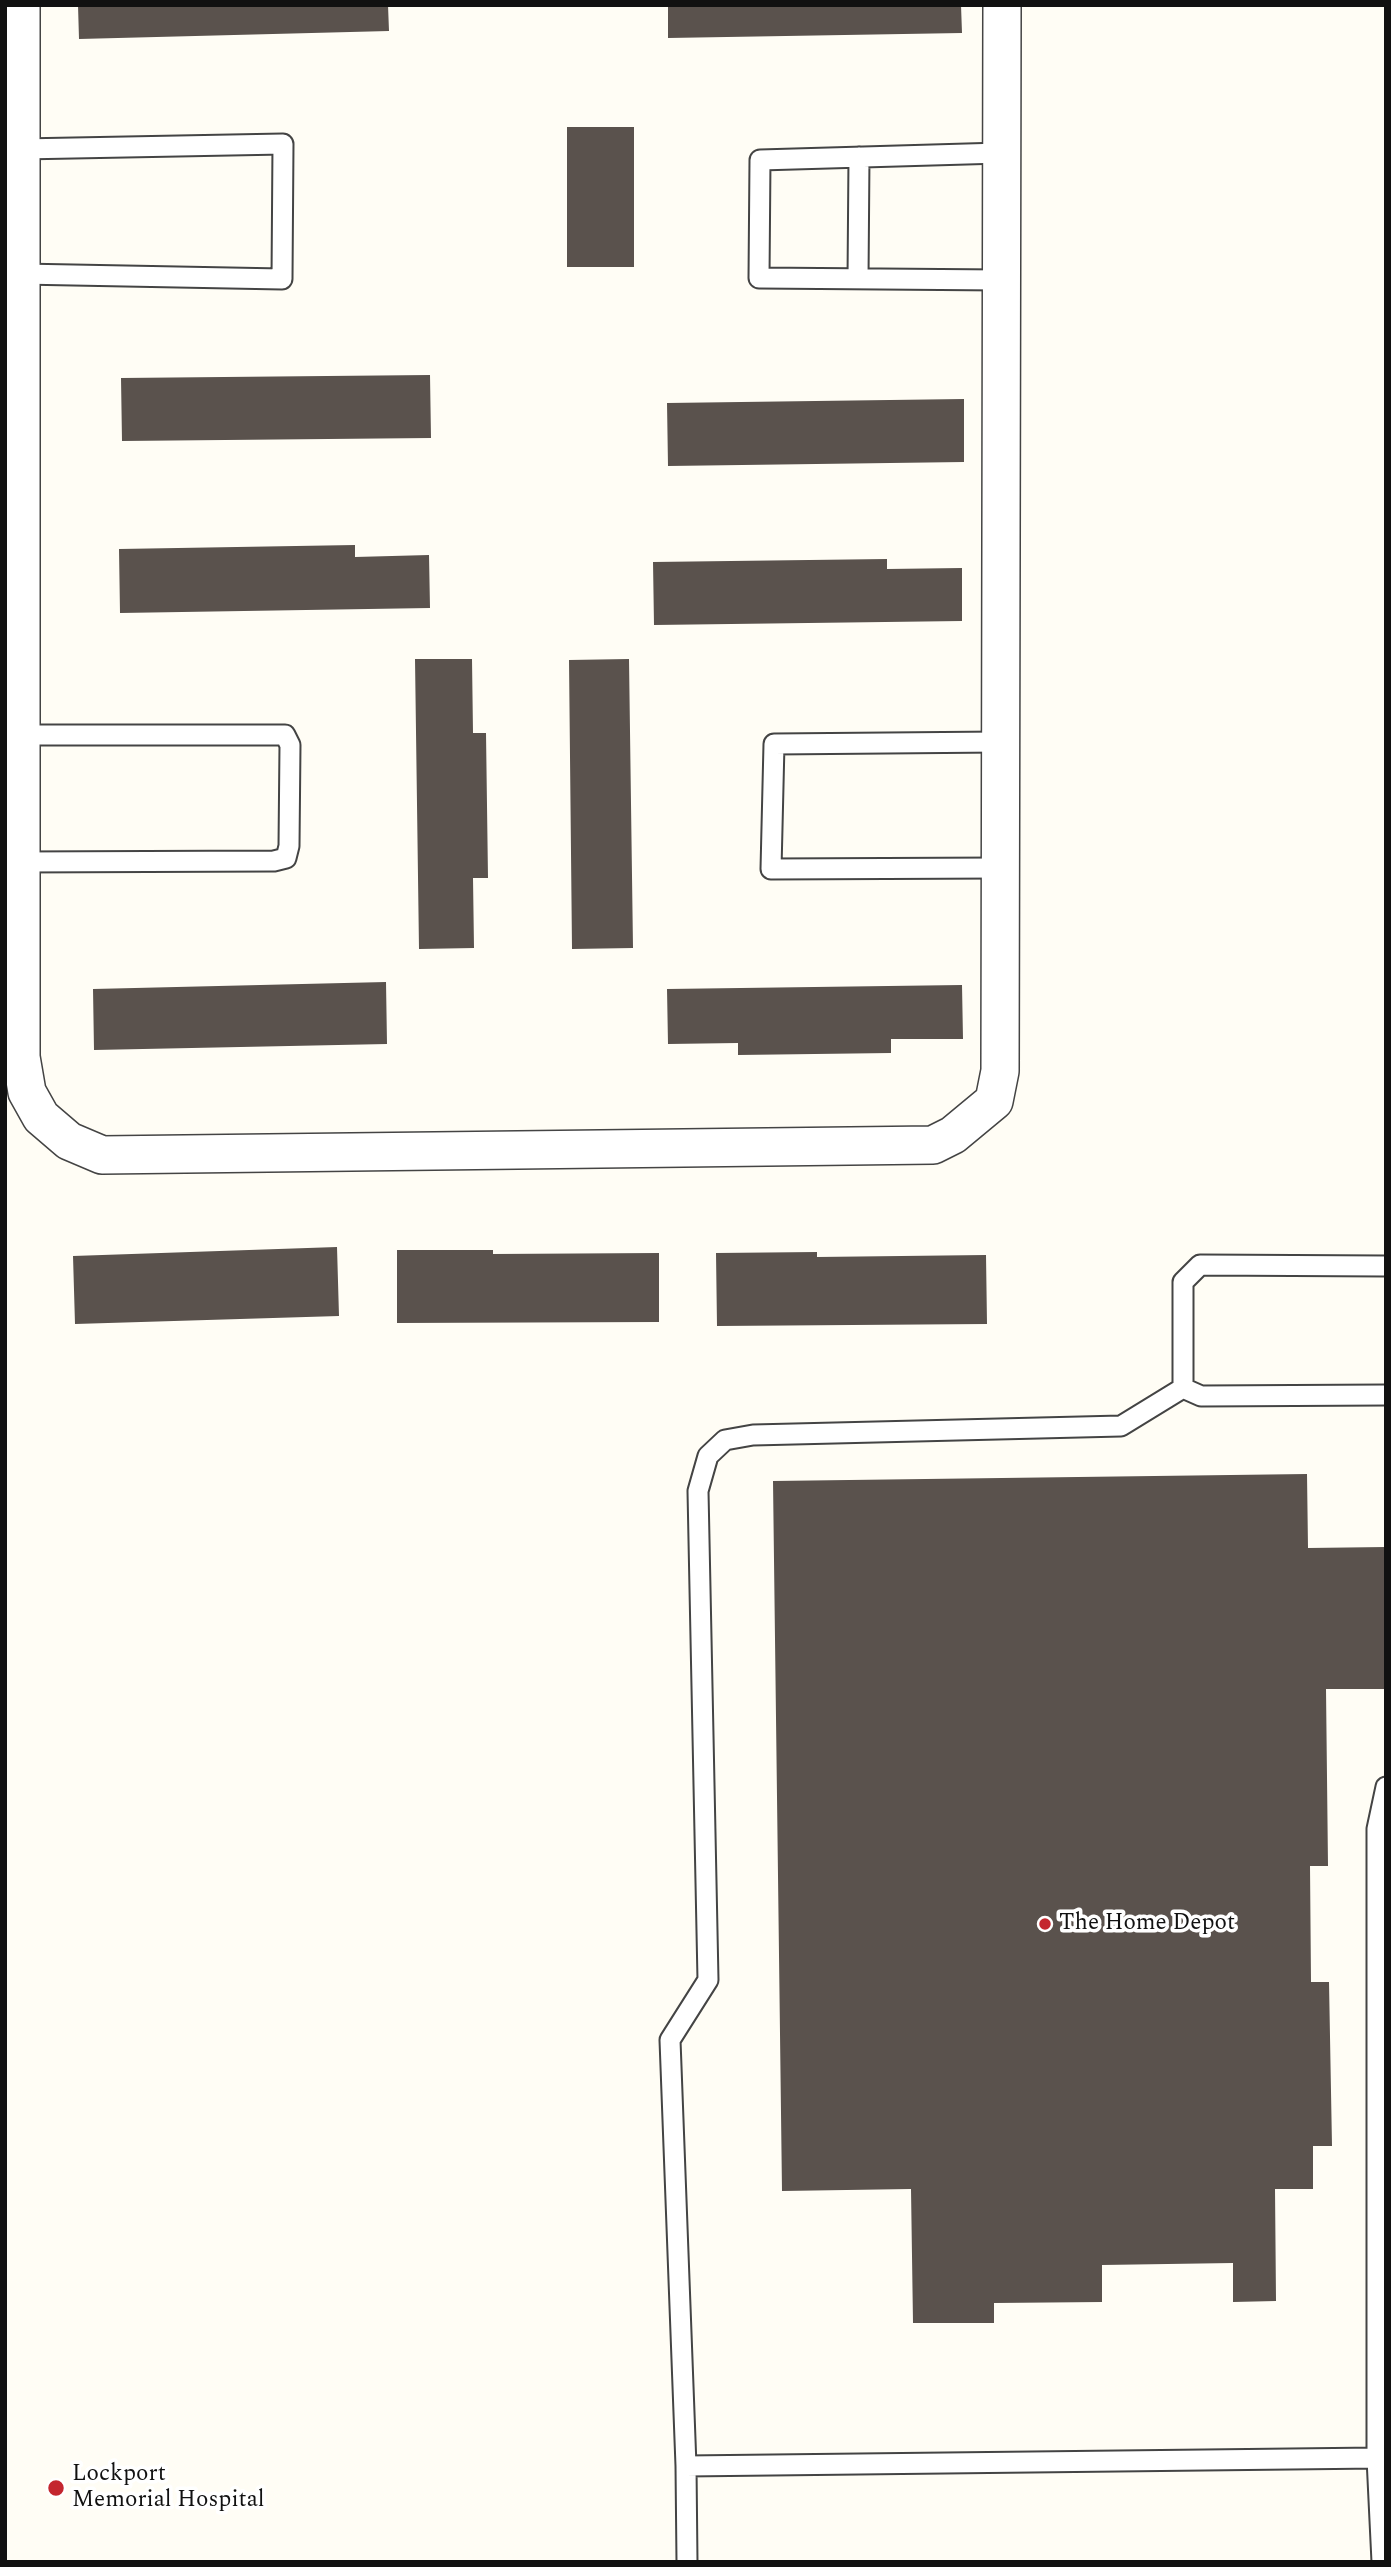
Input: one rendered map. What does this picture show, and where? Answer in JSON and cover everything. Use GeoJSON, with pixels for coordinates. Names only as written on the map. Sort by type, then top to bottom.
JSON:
{"type":"FeatureCollection","features":[{"type":"Feature","properties":{"kind":"street"},"geometry":{"type":"LineString","coordinates":[[21,5],[21,1056],[27,1092],[41,1117],[69,1141],[102,1155],[933,1145],[953,1135],[994,1101],[1000,1071],[1002,5]]}},
{"type":"Feature","properties":{"kind":"lane"},"geometry":{"type":"LineString","coordinates":[[21,149],[283,144],[282,279],[21,274]]}},
{"type":"Feature","properties":{"kind":"lane"},"geometry":{"type":"LineString","coordinates":[[1001,153],[760,160],[759,278],[1001,280]]}},
{"type":"Feature","properties":{"kind":"lane"},"geometry":{"type":"LineString","coordinates":[[858,279],[859,157]]}},
{"type":"Feature","properties":{"kind":"lane"},"geometry":{"type":"LineString","coordinates":[[21,736],[273,735],[285,736],[290,745],[289,846],[286,858],[274,861],[21,862]]}},
{"type":"Feature","properties":{"kind":"lane"},"geometry":{"type":"LineString","coordinates":[[1000,742],[774,744],[771,869],[1000,868]]}},
{"type":"Feature","properties":{"kind":"lane"},"geometry":{"type":"LineString","coordinates":[[1183,1388],[1183,1282],[1200,1265],[1386,1266]]}},
{"type":"Feature","properties":{"kind":"lane"},"geometry":{"type":"LineString","coordinates":[[1183,1388],[1200,1396],[1386,1395]]}},
{"type":"Feature","properties":{"kind":"lane"},"geometry":{"type":"LineString","coordinates":[[687,2562],[686,2466],[670,2040],[708,1980],[698,1491],[708,1456],[725,1440],[753,1435],[1121,1426],[1183,1388]]}},
{"type":"Feature","properties":{"kind":"lane"},"geometry":{"type":"LineString","coordinates":[[1382,2562],[1382,2480],[1377,2458],[1381,2347],[1377,1829],[1386,1787]]}},
{"type":"Feature","properties":{"kind":"lane"},"geometry":{"type":"LineString","coordinates":[[686,2466],[1377,2458]]}},
{"type":"Feature","properties":{"kind":"building"},"geometry":{"type":"Polygon","coordinates":[[[78,5],[388,5],[389,31],[79,39],[78,5]]]}},
{"type":"Feature","properties":{"kind":"building"},"geometry":{"type":"Polygon","coordinates":[[[668,5],[961,5],[962,33],[668,38],[668,5]]]}},
{"type":"Feature","properties":{"kind":"building"},"geometry":{"type":"Polygon","coordinates":[[[567,127],[634,127],[634,267],[567,267],[567,127]]]}},
{"type":"Feature","properties":{"kind":"building"},"geometry":{"type":"Polygon","coordinates":[[[430,375],[431,438],[122,441],[121,378],[430,375]]]}},
{"type":"Feature","properties":{"kind":"building"},"geometry":{"type":"Polygon","coordinates":[[[964,399],[964,462],[668,466],[667,403],[964,399]]]}},
{"type":"Feature","properties":{"kind":"building"},"geometry":{"type":"Polygon","coordinates":[[[355,545],[355,557],[429,555],[430,608],[120,613],[119,549],[355,545]]]}},
{"type":"Feature","properties":{"kind":"building"},"geometry":{"type":"Polygon","coordinates":[[[887,559],[887,569],[962,568],[962,621],[654,625],[653,562],[887,559]]]}},
{"type":"Feature","properties":{"kind":"building"},"geometry":{"type":"Polygon","coordinates":[[[415,659],[472,659],[473,733],[486,733],[488,878],[473,878],[474,948],[419,949],[415,659]]]}},
{"type":"Feature","properties":{"kind":"building"},"geometry":{"type":"Polygon","coordinates":[[[629,659],[633,948],[572,949],[569,660],[629,659]]]}},
{"type":"Feature","properties":{"kind":"building"},"geometry":{"type":"Polygon","coordinates":[[[386,982],[387,1044],[94,1050],[93,989],[386,982]]]}},
{"type":"Feature","properties":{"kind":"building"},"geometry":{"type":"Polygon","coordinates":[[[962,985],[963,1039],[891,1039],[891,1053],[738,1055],[738,1043],[668,1044],[667,989],[962,985]]]}},
{"type":"Feature","properties":{"kind":"building"},"geometry":{"type":"Polygon","coordinates":[[[337,1247],[339,1316],[75,1324],[73,1256],[337,1247]]]}},
{"type":"Feature","properties":{"kind":"building"},"geometry":{"type":"Polygon","coordinates":[[[397,1250],[493,1250],[493,1254],[659,1253],[659,1322],[397,1323],[397,1250]]]}},
{"type":"Feature","properties":{"kind":"building"},"geometry":{"type":"Polygon","coordinates":[[[817,1252],[817,1257],[986,1255],[987,1324],[717,1326],[716,1253],[817,1252]]]}},
{"type":"Feature","properties":{"kind":"building","name":"The Home Depot"},"geometry":{"type":"Polygon","coordinates":[[[1307,1474],[1308,1548],[1386,1547],[1386,1689],[1326,1689],[1328,1866],[1310,1866],[1311,1982],[1329,1982],[1332,2146],[1313,2146],[1313,2189],[1275,2189],[1276,2301],[1233,2302],[1233,2263],[1102,2265],[1102,2302],[994,2303],[994,2323],[913,2323],[911,2189],[782,2191],[773,1481],[1307,1474]]]}},
{"type":"Feature","properties":{"kind":"place","name":"The Home Depot"},"geometry":{"type":"Point","coordinates":[1045,1924]}},
{"type":"Feature","properties":{"kind":"place","name":"Lockport Memorial Hospital"},"geometry":{"type":"Point","coordinates":[56,2488]}}]}
